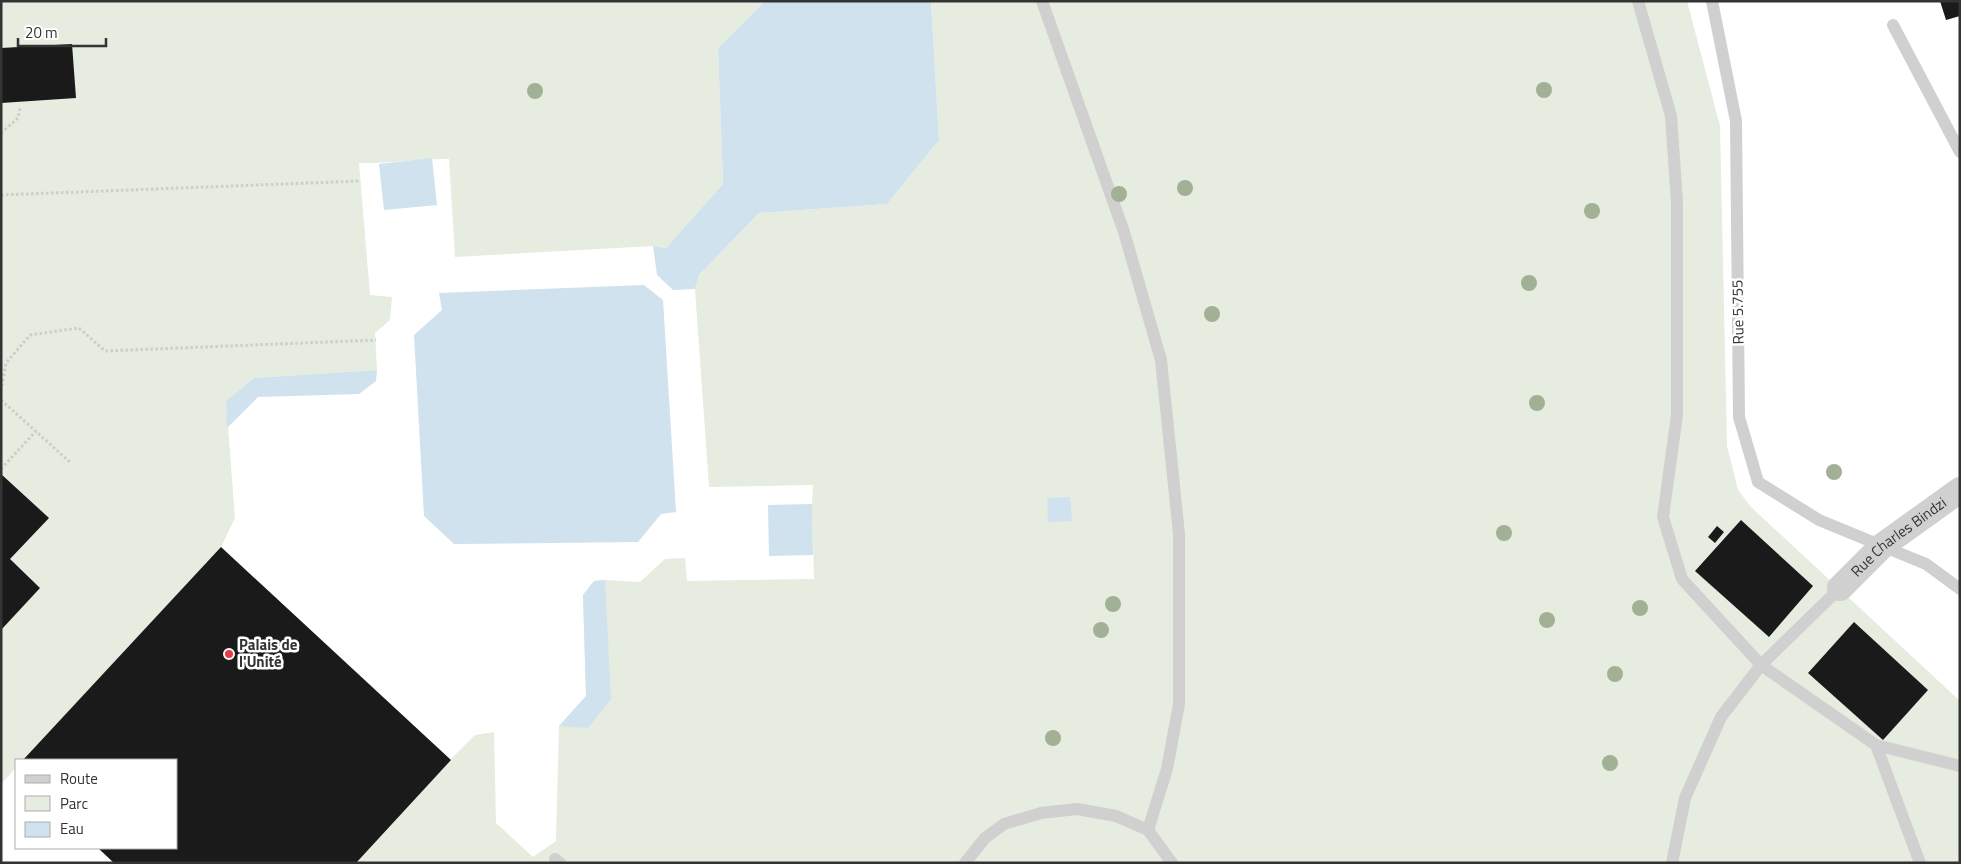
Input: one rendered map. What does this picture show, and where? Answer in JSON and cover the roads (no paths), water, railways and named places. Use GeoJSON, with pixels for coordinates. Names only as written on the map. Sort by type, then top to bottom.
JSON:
{"type":"FeatureCollection","features":[{"type":"Feature","properties":{"kind":"street","name":"Rue Charles Bindzi"},"geometry":{"type":"LineString","coordinates":[[1840,588],[1882,546],[1960,490]]}},
{"type":"Feature","properties":{"kind":"lane"},"geometry":{"type":"LineString","coordinates":[[1042,1],[1124,232],[1161,360],[1179,534],[1179,704],[1167,769],[1148,830]]}},
{"type":"Feature","properties":{"kind":"lane"},"geometry":{"type":"LineString","coordinates":[[1638,1],[1670,116],[1678,202],[1677,415],[1663,517],[1682,579],[1761,665],[1876,745],[1960,766]]}},
{"type":"Feature","properties":{"kind":"lane","name":"Rue 5.755"},"geometry":{"type":"LineString","coordinates":[[1712,1],[1736,121],[1739,417],[1758,482],[1819,520],[1926,564],[1960,589]]}},
{"type":"Feature","properties":{"kind":"lane"},"geometry":{"type":"LineString","coordinates":[[1893,25],[1960,152]]}},
{"type":"Feature","properties":{"kind":"lane"},"geometry":{"type":"LineString","coordinates":[[1672,863],[1686,798],[1720,717],[1761,665],[1840,588]]}},
{"type":"Feature","properties":{"kind":"lane"},"geometry":{"type":"LineString","coordinates":[[1876,745],[1920,863]]}},
{"type":"Feature","properties":{"kind":"lane"},"geometry":{"type":"LineString","coordinates":[[965,863],[985,838],[1004,824],[1041,813],[1077,809],[1116,816],[1148,830],[1172,863]]}},
{"type":"Feature","properties":{"kind":"water"},"geometry":{"type":"Polygon","coordinates":[[[765,1],[931,1],[939,140],[887,204],[759,213],[699,275],[695,289],[673,290],[657,275],[653,246],[666,248],[723,184],[718,48],[765,1]]]}},
{"type":"Feature","properties":{"kind":"water"},"geometry":{"type":"Polygon","coordinates":[[[432,158],[437,205],[384,210],[379,164],[432,158]]]}},
{"type":"Feature","properties":{"kind":"water"},"geometry":{"type":"Polygon","coordinates":[[[644,285],[663,300],[676,512],[661,514],[638,542],[454,544],[424,516],[414,335],[442,310],[439,293],[644,285]]]}},
{"type":"Feature","properties":{"kind":"water"},"geometry":{"type":"Polygon","coordinates":[[[377,370],[376,381],[359,394],[258,397],[227,428],[226,401],[254,378],[377,370]]]}},
{"type":"Feature","properties":{"kind":"water"},"geometry":{"type":"Polygon","coordinates":[[[1070,497],[1072,521],[1048,522],[1047,498],[1070,497]]]}},
{"type":"Feature","properties":{"kind":"water"},"geometry":{"type":"Polygon","coordinates":[[[812,504],[813,555],[769,556],[768,505],[812,504]]]}},
{"type":"Feature","properties":{"kind":"water"},"geometry":{"type":"Polygon","coordinates":[[[605,580],[611,699],[588,728],[559,726],[586,696],[583,595],[594,581],[605,580]]]}},
{"type":"Feature","properties":{"kind":"place","name":"Palais de l'Unité"},"geometry":{"type":"Point","coordinates":[229,654]}}]}
